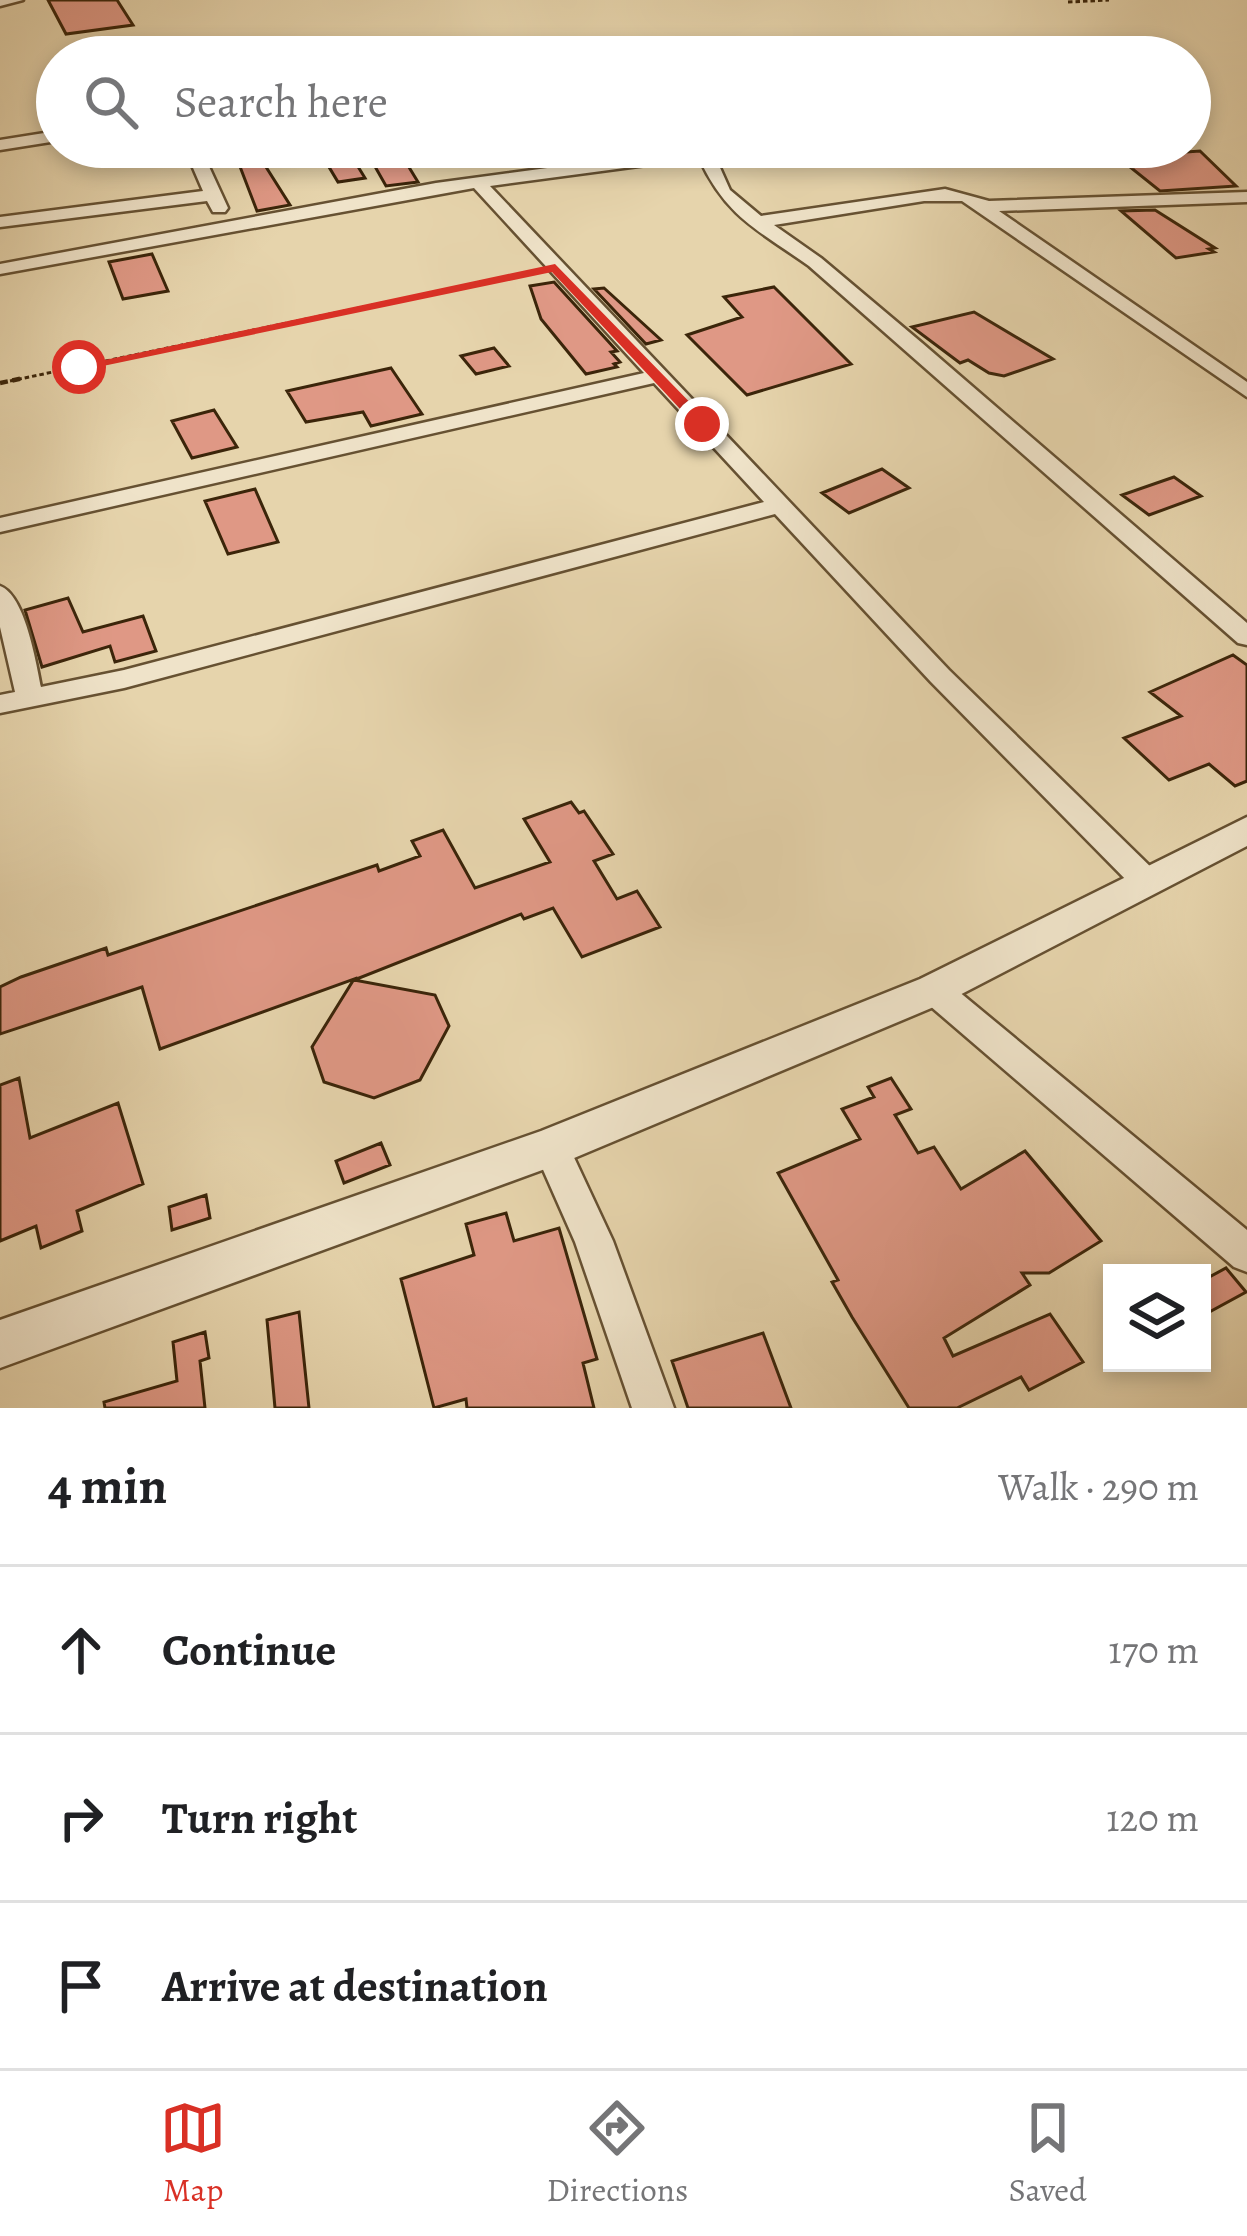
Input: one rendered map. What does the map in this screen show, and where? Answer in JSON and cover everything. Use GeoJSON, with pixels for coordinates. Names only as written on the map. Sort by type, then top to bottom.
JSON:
{"type":"FeatureCollection","features":[{"type":"Feature","properties":{"kind":"street"},"geometry":{"type":"LineString","coordinates":[[0,2],[17,0]]}},
{"type":"Feature","properties":{"kind":"street"},"geometry":{"type":"LineString","coordinates":[[0,146],[36,140]]}},
{"type":"Feature","properties":{"kind":"street"},"geometry":{"type":"LineString","coordinates":[[202,168],[230,228]]}},
{"type":"Feature","properties":{"kind":"street"},"geometry":{"type":"LineString","coordinates":[[0,268],[580,168]]}},
{"type":"Feature","properties":{"kind":"street"},"geometry":{"type":"LineString","coordinates":[[712,168],[723,191],[756,222],[815,262],[1247,637]]}},
{"type":"Feature","properties":{"kind":"street"},"geometry":{"type":"LineString","coordinates":[[479,184],[940,676],[1148,883]]}},
{"type":"Feature","properties":{"kind":"street"},"geometry":{"type":"LineString","coordinates":[[0,222],[213,195]]}},
{"type":"Feature","properties":{"kind":"street"},"geometry":{"type":"LineString","coordinates":[[756,222],[932,196],[989,206],[1247,197]]}},
{"type":"Feature","properties":{"kind":"street"},"geometry":{"type":"LineString","coordinates":[[1226,201],[1247,220]]}},
{"type":"Feature","properties":{"kind":"street"},"geometry":{"type":"LineString","coordinates":[[989,206],[996,217],[1247,391]]}},
{"type":"Feature","properties":{"kind":"street"},"geometry":{"type":"LineString","coordinates":[[0,525],[656,376]]}},
{"type":"Feature","properties":{"kind":"street"},"geometry":{"type":"LineString","coordinates":[[0,704],[124,679],[782,505]]}},
{"type":"Feature","properties":{"kind":"street"},"geometry":{"type":"LineString","coordinates":[[0,594],[18,640],[30,698]]}},
{"type":"Feature","properties":{"kind":"street"},"geometry":{"type":"LineString","coordinates":[[0,1344],[551,1147],[934,989],[1247,830]]}},
{"type":"Feature","properties":{"kind":"street"},"geometry":{"type":"LineString","coordinates":[[934,989],[1150,1178],[1247,1254]]}},
{"type":"Feature","properties":{"kind":"street"},"geometry":{"type":"LineString","coordinates":[[551,1147],[594,1241],[653,1408]]}},
{"type":"Feature","properties":{"kind":"path"},"geometry":{"type":"LineString","coordinates":[[1068,2],[1109,0]]}},
{"type":"Feature","properties":{"kind":"path"},"geometry":{"type":"LineString","coordinates":[[0,383],[555,268]]}},
{"type":"Feature","properties":{"kind":"building"},"geometry":{"type":"Polygon","coordinates":[[[48,0],[117,0],[133,25],[66,34],[48,0]]]}},
{"type":"Feature","properties":{"kind":"building"},"geometry":{"type":"Polygon","coordinates":[[[1211,162],[1236,186],[1160,191],[1131,168],[1211,168],[1211,162]]]}},
{"type":"Feature","properties":{"kind":"building"},"geometry":{"type":"Polygon","coordinates":[[[241,168],[267,168],[290,205],[257,211],[241,168]]]}},
{"type":"Feature","properties":{"kind":"building"},"geometry":{"type":"Polygon","coordinates":[[[330,168],[359,168],[365,178],[338,182],[330,168]]]}},
{"type":"Feature","properties":{"kind":"building"},"geometry":{"type":"Polygon","coordinates":[[[376,168],[409,168],[418,182],[386,186],[376,168]]]}},
{"type":"Feature","properties":{"kind":"building"},"geometry":{"type":"Polygon","coordinates":[[[1155,210],[1215,248],[1209,249],[1214,252],[1176,258],[1121,211],[1155,210]]]}},
{"type":"Feature","properties":{"kind":"building"},"geometry":{"type":"Polygon","coordinates":[[[152,254],[168,291],[123,299],[109,262],[152,254]]]}},
{"type":"Feature","properties":{"kind":"building"},"geometry":{"type":"Polygon","coordinates":[[[554,282],[617,351],[611,352],[620,362],[614,364],[617,367],[586,374],[541,319],[530,286],[554,282]]]}},
{"type":"Feature","properties":{"kind":"building"},"geometry":{"type":"Polygon","coordinates":[[[774,287],[851,364],[747,395],[687,335],[742,317],[724,297],[774,287]]]}},
{"type":"Feature","properties":{"kind":"building"},"geometry":{"type":"Polygon","coordinates":[[[604,288],[661,340],[646,344],[594,289],[604,288]]]}},
{"type":"Feature","properties":{"kind":"building"},"geometry":{"type":"Polygon","coordinates":[[[974,312],[1053,359],[1004,376],[989,373],[968,360],[960,363],[912,327],[974,312]]]}},
{"type":"Feature","properties":{"kind":"building"},"geometry":{"type":"Polygon","coordinates":[[[494,348],[509,366],[476,374],[461,356],[494,348]]]}},
{"type":"Feature","properties":{"kind":"building"},"geometry":{"type":"Polygon","coordinates":[[[391,368],[422,414],[371,426],[363,412],[306,422],[287,391],[391,368]]]}},
{"type":"Feature","properties":{"kind":"building"},"geometry":{"type":"Polygon","coordinates":[[[214,410],[237,447],[192,458],[172,421],[214,410]]]}},
{"type":"Feature","properties":{"kind":"building"},"geometry":{"type":"Polygon","coordinates":[[[882,469],[909,488],[849,513],[822,493],[882,469]]]}},
{"type":"Feature","properties":{"kind":"building"},"geometry":{"type":"Polygon","coordinates":[[[1174,477],[1201,496],[1149,515],[1122,495],[1174,477]]]}},
{"type":"Feature","properties":{"kind":"building"},"geometry":{"type":"Polygon","coordinates":[[[255,489],[278,542],[228,554],[205,501],[255,489]]]}},
{"type":"Feature","properties":{"kind":"building"},"geometry":{"type":"Polygon","coordinates":[[[68,598],[83,632],[143,616],[156,651],[115,662],[110,646],[42,667],[25,610],[68,598]]]}},
{"type":"Feature","properties":{"kind":"building"},"geometry":{"type":"Polygon","coordinates":[[[1233,655],[1247,665],[1247,781],[1235,786],[1209,764],[1169,780],[1124,738],[1181,716],[1150,692],[1233,655]]]}},
{"type":"Feature","properties":{"kind":"building"},"geometry":{"type":"Polygon","coordinates":[[[571,802],[579,813],[584,811],[613,854],[594,861],[617,899],[637,891],[660,927],[582,957],[553,908],[524,919],[521,914],[354,980],[435,995],[449,1026],[420,1080],[374,1098],[324,1082],[312,1047],[354,979],[160,1049],[142,987],[0,1034],[0,987],[21,977],[106,948],[108,955],[377,865],[379,871],[420,856],[412,841],[443,830],[475,888],[550,862],[524,819],[571,802]]]}},
{"type":"Feature","properties":{"kind":"building"},"geometry":{"type":"Polygon","coordinates":[[[19,1078],[30,1138],[118,1103],[143,1184],[77,1211],[82,1231],[41,1248],[36,1226],[0,1241],[0,1085],[19,1078]]]}},
{"type":"Feature","properties":{"kind":"building"},"geometry":{"type":"Polygon","coordinates":[[[891,1078],[911,1109],[895,1115],[918,1153],[934,1147],[961,1189],[1025,1151],[1101,1241],[1049,1273],[1022,1273],[1030,1285],[944,1338],[953,1356],[1050,1314],[1083,1362],[1029,1390],[1021,1377],[957,1408],[909,1408],[832,1282],[838,1280],[778,1173],[860,1139],[842,1109],[874,1097],[868,1087],[891,1078]]]}},
{"type":"Feature","properties":{"kind":"building"},"geometry":{"type":"Polygon","coordinates":[[[381,1143],[390,1165],[344,1183],[336,1161],[381,1143]]]}},
{"type":"Feature","properties":{"kind":"building"},"geometry":{"type":"Polygon","coordinates":[[[206,1195],[210,1218],[172,1230],[169,1207],[206,1195]]]}},
{"type":"Feature","properties":{"kind":"building"},"geometry":{"type":"Polygon","coordinates":[[[506,1213],[514,1241],[559,1228],[597,1359],[583,1363],[594,1408],[467,1408],[466,1399],[434,1408],[401,1279],[474,1255],[466,1224],[506,1213]]]}},
{"type":"Feature","properties":{"kind":"building"},"geometry":{"type":"Polygon","coordinates":[[[1226,1268],[1246,1292],[1211,1311],[1211,1276],[1226,1268]]]}},
{"type":"Feature","properties":{"kind":"building"},"geometry":{"type":"Polygon","coordinates":[[[299,1312],[309,1408],[275,1408],[267,1320],[299,1312]]]}},
{"type":"Feature","properties":{"kind":"building"},"geometry":{"type":"Polygon","coordinates":[[[205,1332],[209,1358],[200,1361],[205,1408],[105,1408],[104,1402],[177,1381],[173,1342],[205,1332]]]}},
{"type":"Feature","properties":{"kind":"building"},"geometry":{"type":"Polygon","coordinates":[[[763,1333],[791,1408],[688,1408],[672,1361],[763,1333]]]}},
{"type":"Feature","properties":{"kind":"route"},"geometry":{"type":"LineString","coordinates":[[79,367],[555,268],[702,424]]}}]}
